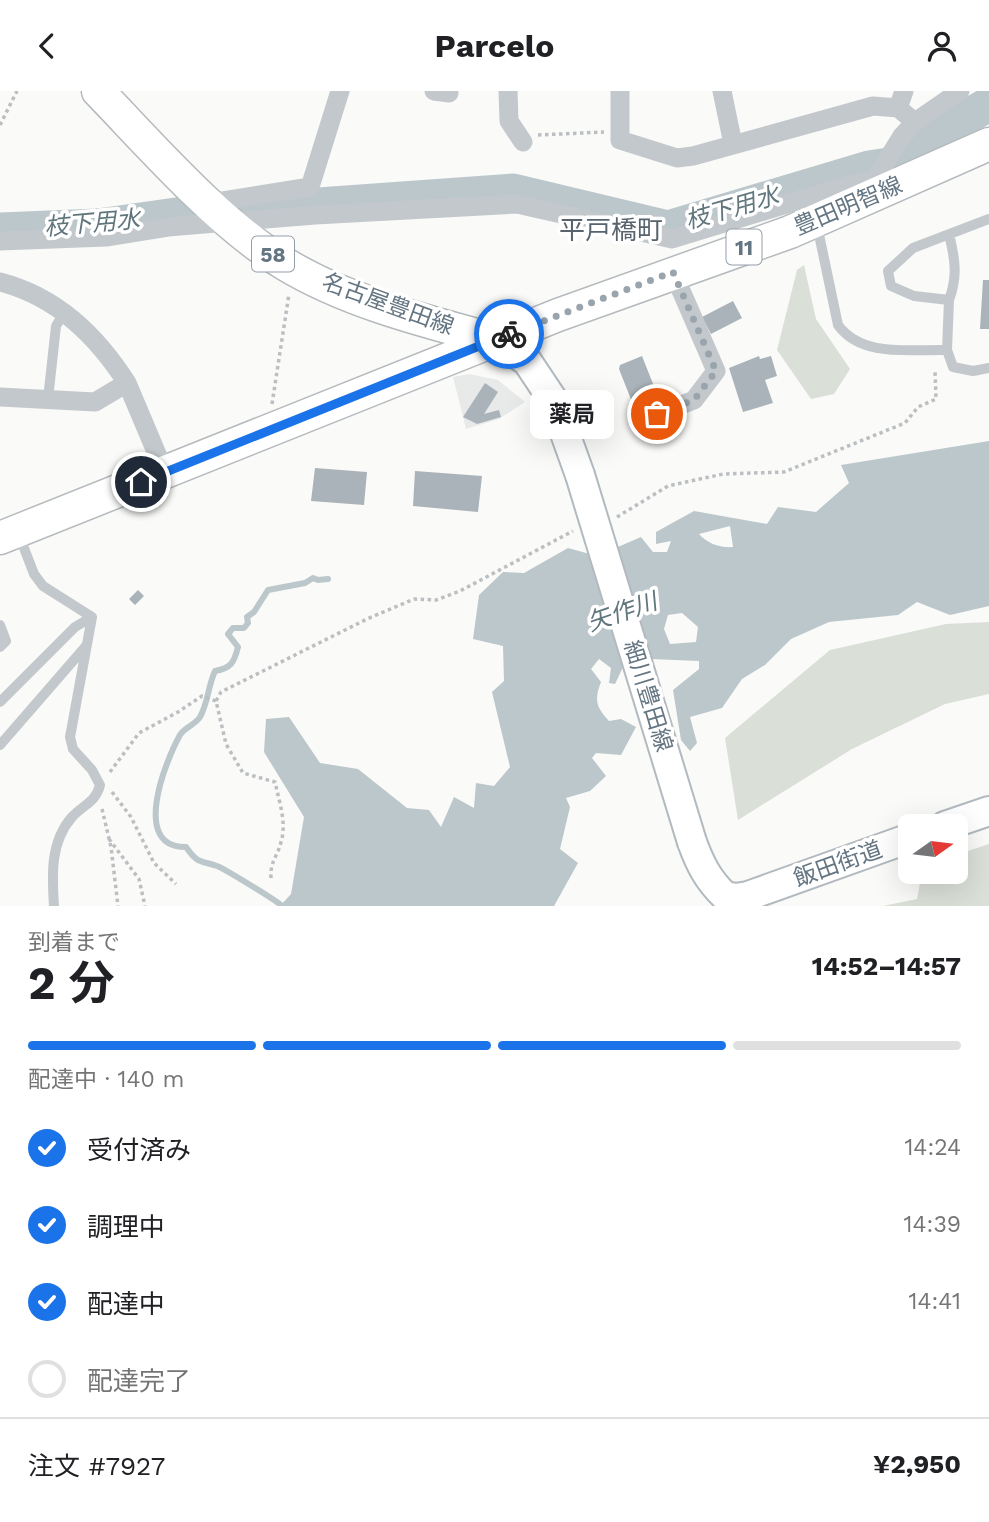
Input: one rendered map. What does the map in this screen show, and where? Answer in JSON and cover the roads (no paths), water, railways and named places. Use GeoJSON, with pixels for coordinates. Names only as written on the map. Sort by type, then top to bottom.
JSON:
{"type":"FeatureCollection","features":[{"type":"Feature","properties":{"kind":"main road","name":"名古屋豊田線"},"geometry":{"type":"LineString","coordinates":[[99,91],[220,212],[295,269],[354,296],[495,340]]}},
{"type":"Feature","properties":{"kind":"main road","name":"豊田明智線"},"geometry":{"type":"LineString","coordinates":[[9,534],[495,340],[816,221],[877,184],[989,143]]}},
{"type":"Feature","properties":{"kind":"main road","name":"細川豊田線"},"geometry":{"type":"LineString","coordinates":[[495,340],[527,361],[553,400],[579,475],[692,842],[700,864],[722,901]]}},
{"type":"Feature","properties":{"kind":"main road"},"geometry":{"type":"LineString","coordinates":[[968,818],[989,811]]}},
{"type":"Feature","properties":{"kind":"main road","name":"飯田街道"},"geometry":{"type":"LineString","coordinates":[[722,901],[748,896],[898,842]]}},
{"type":"Feature","properties":{"kind":"street"},"geometry":{"type":"LineString","coordinates":[[0,241],[106,237],[167,227],[310,187],[340,91]]}},
{"type":"Feature","properties":{"kind":"street"},"geometry":{"type":"LineString","coordinates":[[508,91],[509,121],[522,141]]}},
{"type":"Feature","properties":{"kind":"street"},"geometry":{"type":"LineString","coordinates":[[620,91],[620,140],[677,158],[901,99],[915,122]]}},
{"type":"Feature","properties":{"kind":"street"},"geometry":{"type":"LineString","coordinates":[[723,91],[733,144]]}},
{"type":"Feature","properties":{"kind":"street"},"geometry":{"type":"LineString","coordinates":[[220,212],[517,204],[672,239],[849,185],[877,184],[902,136],[915,122],[960,91]]}},
{"type":"Feature","properties":{"kind":"street"},"geometry":{"type":"LineString","coordinates":[[638,422],[694,400],[716,371],[673,272]]}},
{"type":"Feature","properties":{"kind":"street"},"geometry":{"type":"LineString","coordinates":[[0,282],[56,305],[108,353],[127,383],[165,473]]}},
{"type":"Feature","properties":{"kind":"street"},"geometry":{"type":"LineString","coordinates":[[0,397],[95,402],[127,383]]}},
{"type":"Feature","properties":{"kind":"lane"},"geometry":{"type":"LineString","coordinates":[[949,300],[914,296],[891,286],[888,271],[913,249],[989,219]]}},
{"type":"Feature","properties":{"kind":"lane"},"geometry":{"type":"LineString","coordinates":[[816,221],[838,324],[847,337],[876,348],[947,350]]}},
{"type":"Feature","properties":{"kind":"lane"},"geometry":{"type":"LineString","coordinates":[[949,234],[956,265],[955,284],[949,300],[947,350],[953,367],[973,371],[989,368]]}},
{"type":"Feature","properties":{"kind":"lane"},"geometry":{"type":"LineString","coordinates":[[48,399],[56,326],[65,312]]}},
{"type":"Feature","properties":{"kind":"lane"},"geometry":{"type":"LineString","coordinates":[[9,534],[43,586],[92,617]]}},
{"type":"Feature","properties":{"kind":"lane"},"geometry":{"type":"LineString","coordinates":[[54,906],[54,851],[58,839],[72,818],[97,798],[102,783],[73,749],[70,737],[92,617]]}},
{"type":"Feature","properties":{"kind":"lane"},"geometry":{"type":"LineString","coordinates":[[0,702],[75,627],[92,617]]}},
{"type":"Feature","properties":{"kind":"lane"},"geometry":{"type":"LineString","coordinates":[[0,625],[6,641],[0,647]]}},
{"type":"Feature","properties":{"kind":"lane"},"geometry":{"type":"LineString","coordinates":[[0,745],[86,645]]}},
{"type":"Feature","properties":{"kind":"water","name":"矢作川"},"geometry":{"type":"Polygon","coordinates":[[[989,441],[989,606],[950,615],[917,602],[898,615],[829,622],[791,639],[765,665],[742,679],[722,708],[690,717],[697,743],[690,751],[681,740],[673,690],[699,669],[699,661],[651,659],[623,667],[615,684],[609,683],[611,668],[599,659],[591,669],[601,682],[597,699],[601,712],[609,721],[621,719],[636,727],[621,755],[596,753],[592,758],[606,776],[590,791],[566,798],[570,807],[560,849],[578,863],[554,906],[280,906],[291,894],[304,817],[264,752],[266,719],[289,717],[320,763],[358,769],[407,808],[429,810],[441,827],[454,797],[474,808],[476,783],[494,786],[510,767],[492,692],[504,681],[503,646],[473,639],[479,595],[503,572],[524,573],[568,548],[597,556],[641,537],[653,552],[667,552],[671,541],[656,544],[656,532],[694,511],[767,524],[778,507],[816,512],[849,483],[841,465],[989,441]],[[730,526],[699,534],[715,545],[733,547],[730,526]],[[682,613],[668,615],[664,629],[670,644],[696,642],[698,627],[682,613]]]}},
{"type":"Feature","properties":{"kind":"waterway","name":"枝下用水"},"geometry":{"type":"LineString","coordinates":[[249,210],[513,191],[668,228],[869,168],[902,163],[951,126],[989,104]]}},
{"type":"Feature","properties":{"kind":"waterway","name":"枝下用水"},"geometry":{"type":"LineString","coordinates":[[0,230],[98,226],[183,214]]}},
{"type":"Feature","properties":{"kind":"waterway"},"geometry":{"type":"LineString","coordinates":[[282,906],[222,868],[196,859],[186,847],[169,843],[159,833],[156,819],[157,801],[167,763],[180,735],[200,717],[215,671],[231,664],[235,657],[238,647],[228,634],[233,628],[244,628],[248,623],[247,617],[254,612],[268,590],[305,583],[313,578],[328,579]]}},
{"type":"Feature","properties":{"kind":"place","name":"薬局"},"geometry":{"type":"Point","coordinates":[657,414]}},
{"type":"Feature","properties":{"kind":"district","name":"平戸橋町"},"geometry":{"type":"Point","coordinates":[611,230]}}]}
